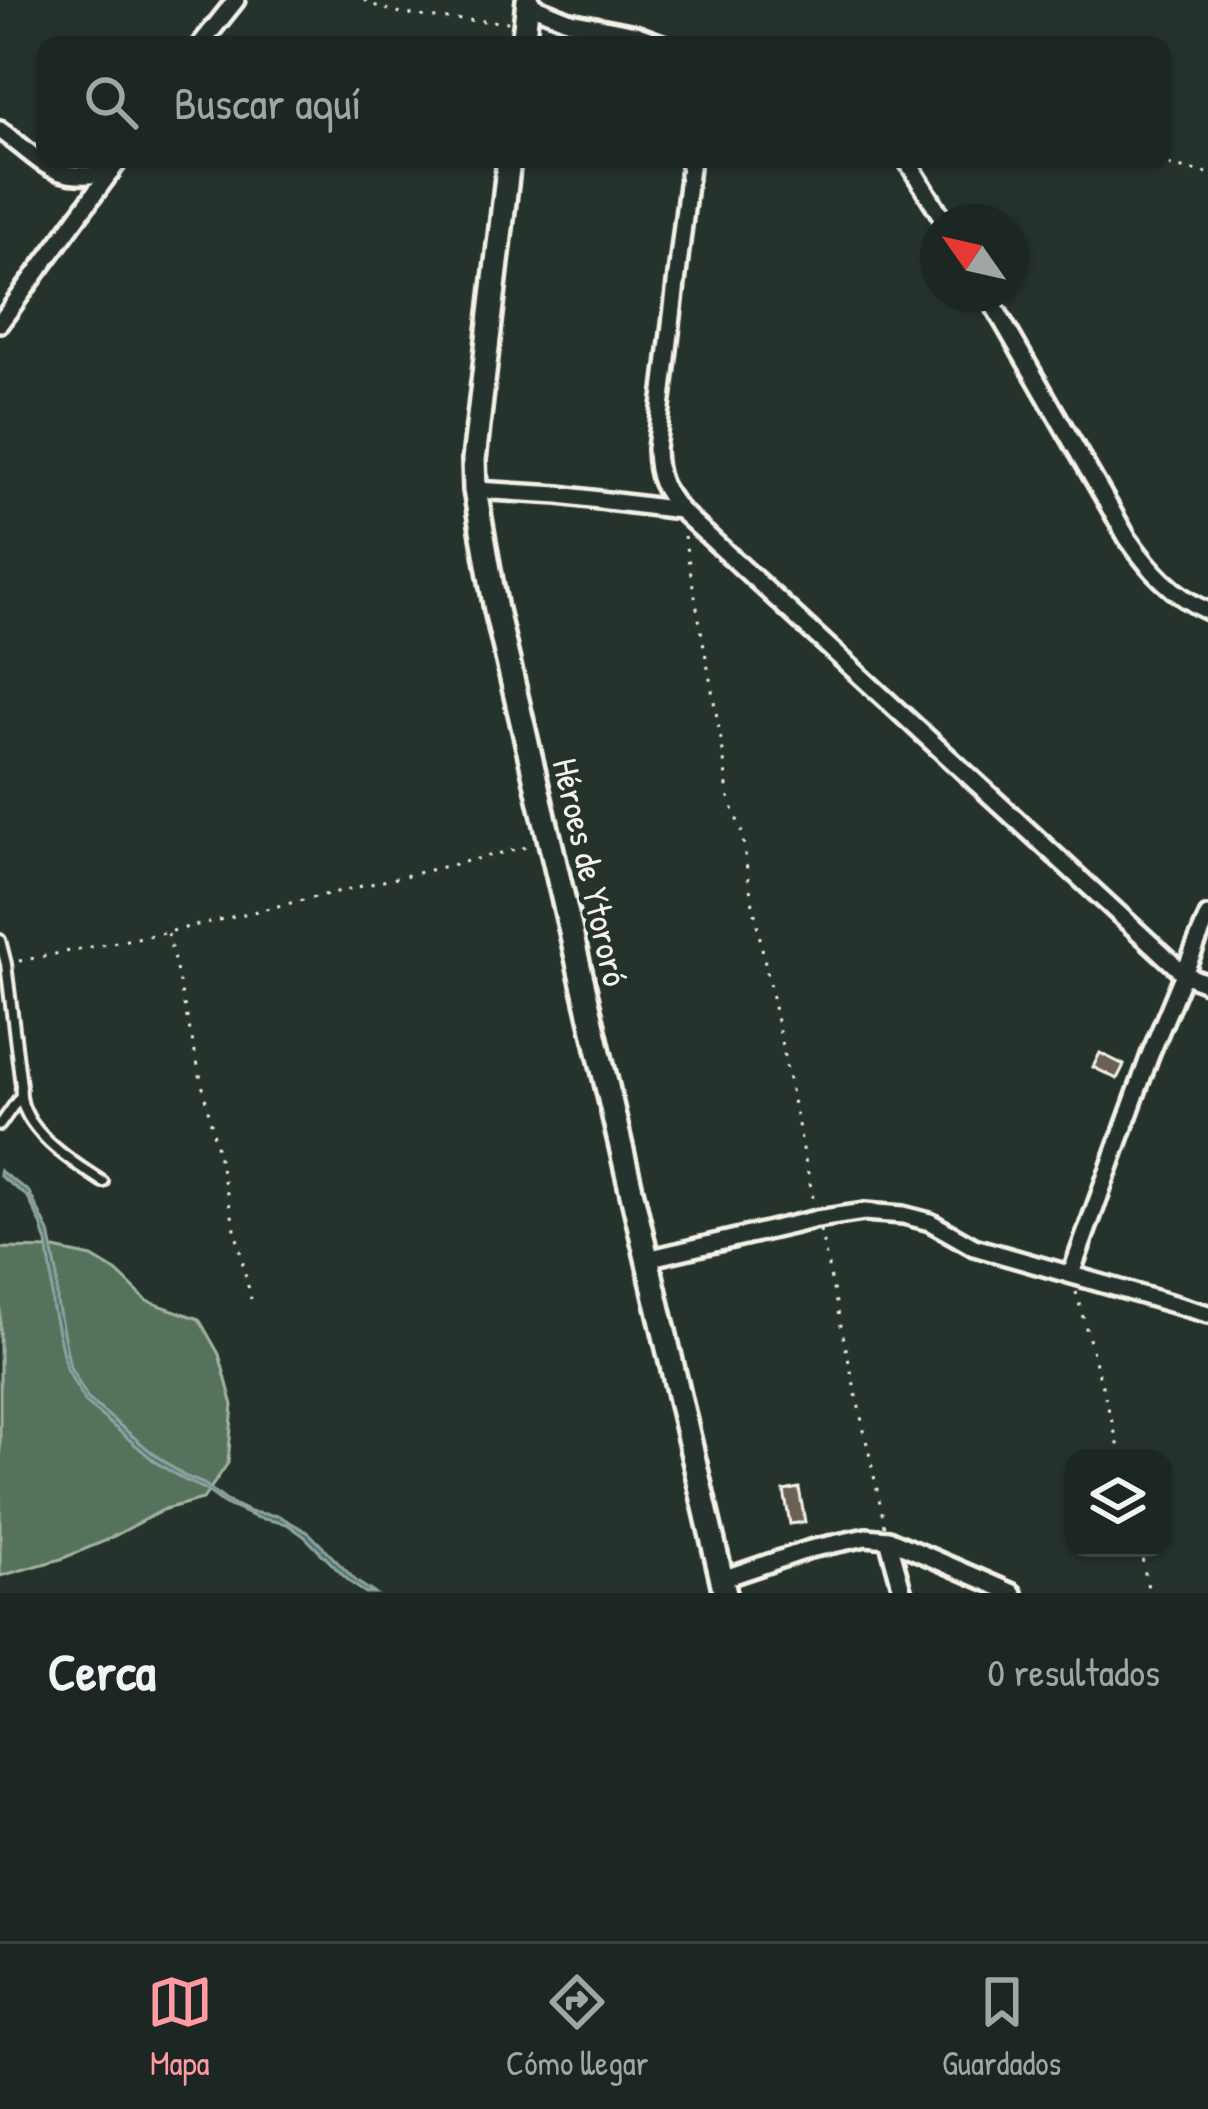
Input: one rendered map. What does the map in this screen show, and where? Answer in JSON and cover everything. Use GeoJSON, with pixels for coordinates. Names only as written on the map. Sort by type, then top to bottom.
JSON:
{"type":"FeatureCollection","features":[{"type":"Feature","properties":{"kind":"main road","name":"Héroes de Ytororó"},"geometry":{"type":"LineString","coordinates":[[508,168],[481,387],[475,490],[496,610],[723,1586]]}},
{"type":"Feature","properties":{"kind":"street"},"geometry":{"type":"LineString","coordinates":[[207,36],[236,0]]}},
{"type":"Feature","properties":{"kind":"street"},"geometry":{"type":"LineString","coordinates":[[526,18],[569,21],[640,36]]}},
{"type":"Feature","properties":{"kind":"street"},"geometry":{"type":"LineString","coordinates":[[0,130],[36,156]]}},
{"type":"Feature","properties":{"kind":"street"},"geometry":{"type":"LineString","coordinates":[[52,168],[75,177],[108,168]]}},
{"type":"Feature","properties":{"kind":"street"},"geometry":{"type":"LineString","coordinates":[[0,323],[114,168]]}},
{"type":"Feature","properties":{"kind":"street"},"geometry":{"type":"LineString","coordinates":[[691,168],[656,449],[661,486],[680,510],[1184,974],[1208,984]]}},
{"type":"Feature","properties":{"kind":"street"},"geometry":{"type":"LineString","coordinates":[[912,168],[934,204]]}},
{"type":"Feature","properties":{"kind":"street"},"geometry":{"type":"LineString","coordinates":[[997,312],[1150,571],[1208,610]]}},
{"type":"Feature","properties":{"kind":"street"},"geometry":{"type":"LineString","coordinates":[[475,490],[680,510]]}},
{"type":"Feature","properties":{"kind":"street"},"geometry":{"type":"LineString","coordinates":[[1071,1274],[1150,1055],[1208,916]]}},
{"type":"Feature","properties":{"kind":"street"},"geometry":{"type":"LineString","coordinates":[[647,1259],[817,1219],[863,1212],[903,1215],[930,1222],[974,1246],[1208,1314]]}},
{"type":"Feature","properties":{"kind":"street"},"geometry":{"type":"LineString","coordinates":[[723,1586],[810,1550],[866,1537],[888,1539],[1012,1593]]}},
{"type":"Feature","properties":{"kind":"street"},"geometry":{"type":"LineString","coordinates":[[888,1539],[903,1593]]}},
{"type":"Feature","properties":{"kind":"lane"},"geometry":{"type":"LineString","coordinates":[[0,940],[26,1113],[67,1159],[103,1182]]}},
{"type":"Feature","properties":{"kind":"lane"},"geometry":{"type":"LineString","coordinates":[[0,1125],[20,1097]]}},
{"type":"Feature","properties":{"kind":"path"},"geometry":{"type":"LineString","coordinates":[[364,0],[378,8],[454,20],[526,18]]}},
{"type":"Feature","properties":{"kind":"path"},"geometry":{"type":"LineString","coordinates":[[1172,166],[1208,173]]}},
{"type":"Feature","properties":{"kind":"path"},"geometry":{"type":"LineString","coordinates":[[680,510],[728,795],[742,833],[817,1219],[888,1539]]}},
{"type":"Feature","properties":{"kind":"path"},"geometry":{"type":"LineString","coordinates":[[6,964],[168,932],[550,842]]}},
{"type":"Feature","properties":{"kind":"path"},"geometry":{"type":"LineString","coordinates":[[168,932],[251,1299]]}},
{"type":"Feature","properties":{"kind":"path"},"geometry":{"type":"LineString","coordinates":[[1071,1274],[1120,1449]]}},
{"type":"Feature","properties":{"kind":"path"},"geometry":{"type":"LineString","coordinates":[[1142,1557],[1149,1593]]}},
{"type":"Feature","properties":{"kind":"green space"},"geometry":{"type":"Polygon","coordinates":[[[0,1248],[55,1249],[92,1257],[117,1272],[147,1301],[199,1319],[219,1354],[233,1405],[228,1463],[203,1499],[165,1509],[61,1559],[0,1576],[0,1248]]]}},
{"type":"Feature","properties":{"kind":"water"},"geometry":{"type":"Polygon","coordinates":[[[0,1171],[29,1192],[49,1232],[70,1367],[88,1399],[184,1476],[250,1512],[279,1516],[309,1533],[374,1593],[351,1583],[287,1524],[225,1504],[157,1463],[86,1403],[66,1368],[41,1224],[28,1197],[0,1176],[0,1171]]]}},
{"type":"Feature","properties":{"kind":"building"},"geometry":{"type":"Polygon","coordinates":[[[1100,1053],[1124,1065],[1117,1079],[1093,1067],[1100,1053]]]}},
{"type":"Feature","properties":{"kind":"building"},"geometry":{"type":"Polygon","coordinates":[[[799,1488],[805,1522],[790,1524],[784,1491],[799,1488]]]}}]}
